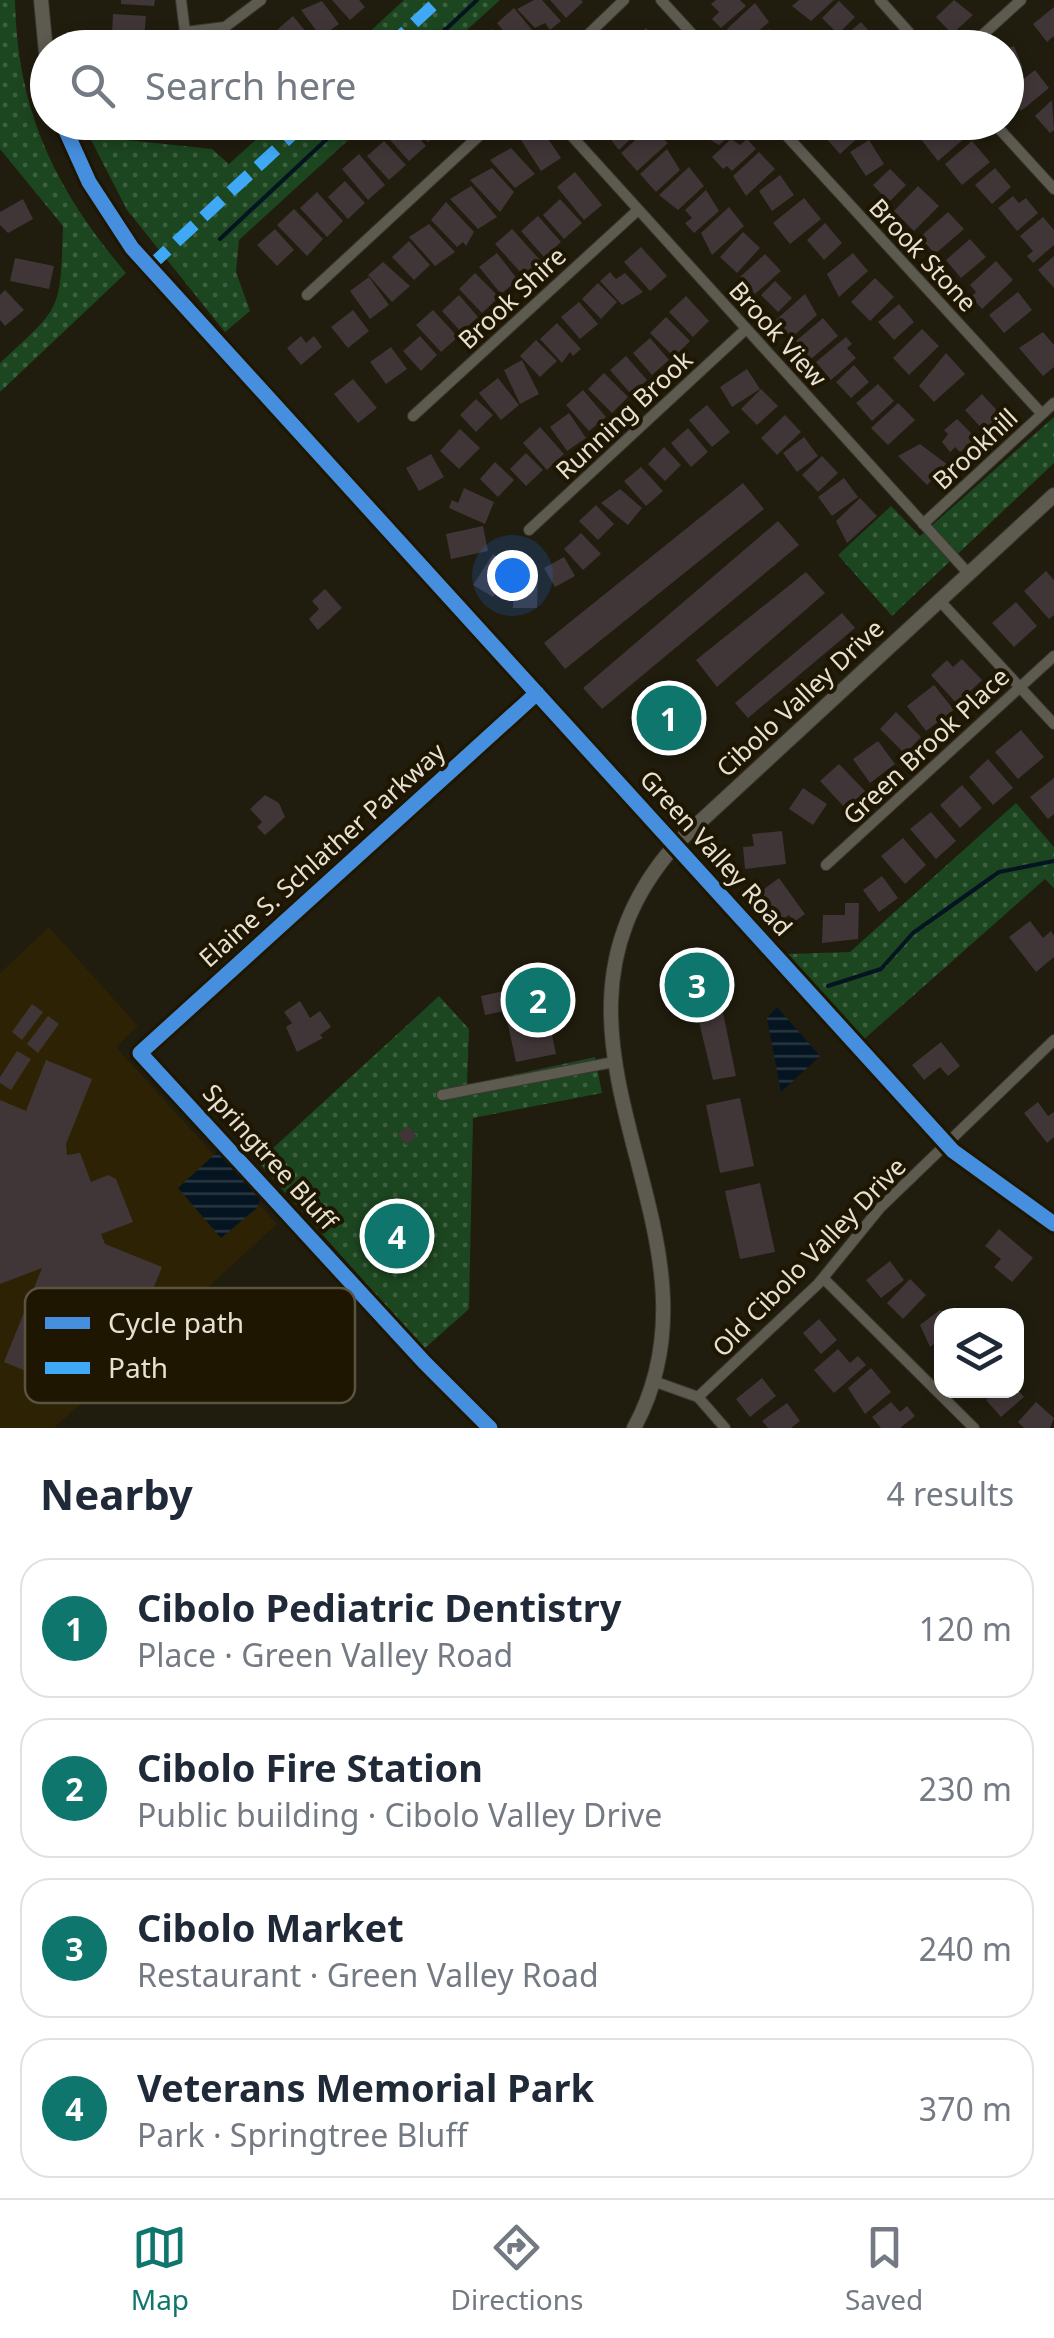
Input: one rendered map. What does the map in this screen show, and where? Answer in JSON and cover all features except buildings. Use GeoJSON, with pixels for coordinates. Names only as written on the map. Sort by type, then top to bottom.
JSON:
{"type":"FeatureCollection","features":[{"type":"Feature","properties":{"kind":"street"},"geometry":{"type":"LineString","coordinates":[[41,0],[44,30]]}},
{"type":"Feature","properties":{"kind":"street"},"geometry":{"type":"LineString","coordinates":[[182,0],[185,30]]}},
{"type":"Feature","properties":{"kind":"street"},"geometry":{"type":"LineString","coordinates":[[201,30],[225,27],[262,0]]}},
{"type":"Feature","properties":{"kind":"street"},"geometry":{"type":"LineString","coordinates":[[593,30],[624,0]]}},
{"type":"Feature","properties":{"kind":"street"},"geometry":{"type":"LineString","coordinates":[[661,0],[688,30]]}},
{"type":"Feature","properties":{"kind":"street"},"geometry":{"type":"LineString","coordinates":[[880,0],[907,30]]}},
{"type":"Feature","properties":{"kind":"street"},"geometry":{"type":"LineString","coordinates":[[988,30],[1021,0]]}},
{"type":"Feature","properties":{"kind":"street","name":"Green Valley Road"},"geometry":{"type":"LineString","coordinates":[[70,140],[89,182],[132,248],[947,1144],[1004,1192],[1054,1224]]}},
{"type":"Feature","properties":{"kind":"street"},"geometry":{"type":"LineString","coordinates":[[307,295],[475,140]]}},
{"type":"Feature","properties":{"kind":"street","name":"Brook View"},"geometry":{"type":"LineString","coordinates":[[575,140],[968,573]]}},
{"type":"Feature","properties":{"kind":"street","name":"Brook Stone"},"geometry":{"type":"LineString","coordinates":[[791,140],[1042,414]]}},
{"type":"Feature","properties":{"kind":"street"},"geometry":{"type":"LineString","coordinates":[[1009,140],[1054,189]]}},
{"type":"Feature","properties":{"kind":"street","name":"Brook Shire"},"geometry":{"type":"LineString","coordinates":[[413,416],[638,210]]}},
{"type":"Feature","properties":{"kind":"street","name":"Running Brook"},"geometry":{"type":"LineString","coordinates":[[529,530],[746,329]]}},
{"type":"Feature","properties":{"kind":"street","name":"Brookhill"},"geometry":{"type":"LineString","coordinates":[[924,524],[1054,403]]}},
{"type":"Feature","properties":{"kind":"street","name":"Cibolo Valley Drive"},"geometry":{"type":"LineString","coordinates":[[634,1428],[656,1382],[665,1304],[614,1062],[609,992],[619,936],[651,873],[676,844],[1054,494]]}},
{"type":"Feature","properties":{"kind":"street"},"geometry":{"type":"LineString","coordinates":[[939,600],[1054,724]]}},
{"type":"Feature","properties":{"kind":"street","name":"Green Brook Place"},"geometry":{"type":"LineString","coordinates":[[826,865],[1054,656]]}},
{"type":"Feature","properties":{"kind":"street","name":"Elaine S. Schlather Parkway"},"geometry":{"type":"LineString","coordinates":[[140,1052],[537,693]]}},
{"type":"Feature","properties":{"kind":"street","name":"Old Cibolo Valley Drive"},"geometry":{"type":"LineString","coordinates":[[698,1397],[823,1278],[880,1208],[1054,1040]]}},
{"type":"Feature","properties":{"kind":"street","name":"Springtree Bluff"},"geometry":{"type":"LineString","coordinates":[[140,1052],[424,1362],[490,1427]]}},
{"type":"Feature","properties":{"kind":"street"},"geometry":{"type":"LineString","coordinates":[[442,1095],[614,1062]]}},
{"type":"Feature","properties":{"kind":"street"},"geometry":{"type":"LineString","coordinates":[[823,1278],[974,1428]]}},
{"type":"Feature","properties":{"kind":"street"},"geometry":{"type":"LineString","coordinates":[[656,1382],[698,1397],[726,1428]]}},
{"type":"Feature","properties":{"kind":"shaded area"},"geometry":{"type":"Polygon","coordinates":[[[49,927],[138,1026],[116,1047],[277,1224],[207,1288],[25,1288],[25,1403],[81,1403],[54,1428],[0,1428],[0,973],[49,927]]]}},
{"type":"Feature","properties":{"kind":"green space"},"geometry":{"type":"Polygon","coordinates":[[[0,0],[15,0],[17,40],[30,105],[30,140],[42,140],[79,211],[126,273],[0,392],[0,363],[36,329],[54,305],[61,276],[63,226],[0,149],[0,0]]]}},
{"type":"Feature","properties":{"kind":"green space"},"geometry":{"type":"Polygon","coordinates":[[[404,0],[500,0],[467,30],[371,30],[404,0]]]}},
{"type":"Feature","properties":{"kind":"green space"},"geometry":{"type":"Polygon","coordinates":[[[91,140],[212,149],[229,164],[255,140],[348,140],[239,240],[236,272],[250,311],[225,332],[127,210],[91,140]]]}},
{"type":"Feature","properties":{"kind":"green space"},"geometry":{"type":"Polygon","coordinates":[[[1054,417],[1054,463],[892,616],[838,555],[891,506],[920,536],[1054,417]]]}},
{"type":"Feature","properties":{"kind":"green space"},"geometry":{"type":"Polygon","coordinates":[[[1016,803],[1054,847],[1054,888],[1045,879],[862,1041],[787,954],[850,952],[1016,803]]]}},
{"type":"Feature","properties":{"kind":"green space"},"geometry":{"type":"Polygon","coordinates":[[[439,996],[469,1029],[467,1085],[595,1057],[602,1093],[473,1118],[469,1309],[424,1349],[258,1162],[439,996]]]}},
{"type":"Feature","properties":{"kind":"water"},"geometry":{"type":"Polygon","coordinates":[[[777,1007],[820,1056],[781,1092],[767,1018],[777,1007]]]}},
{"type":"Feature","properties":{"kind":"water"},"geometry":{"type":"Polygon","coordinates":[[[217,1152],[260,1199],[257,1208],[221,1238],[178,1188],[217,1152]]]}},
{"type":"Feature","properties":{"kind":"waterway"},"geometry":{"type":"LineString","coordinates":[[445,30],[477,0]]}},
{"type":"Feature","properties":{"kind":"waterway"},"geometry":{"type":"LineString","coordinates":[[220,239],[326,140]]}},
{"type":"Feature","properties":{"kind":"waterway"},"geometry":{"type":"LineString","coordinates":[[828,986],[881,969],[913,933],[999,872],[1054,861]]}},
{"type":"Feature","properties":{"kind":"marked path"},"geometry":{"type":"LineString","coordinates":[[406,30],[439,0]]}},
{"type":"Feature","properties":{"kind":"marked path"},"geometry":{"type":"LineString","coordinates":[[149,267],[287,140]]}},
{"type":"Feature","properties":{"kind":"cycle path"},"geometry":{"type":"LineString","coordinates":[[70,140],[89,182],[132,248],[953,1151],[1054,1224]]}},
{"type":"Feature","properties":{"kind":"cycle path"},"geometry":{"type":"LineString","coordinates":[[490,1428],[424,1362],[140,1053],[537,693]]}},
{"type":"Feature","properties":{"kind":"place","name":"Cibolo Pediatric Dentistry"},"geometry":{"type":"Point","coordinates":[669,718]}},
{"type":"Feature","properties":{"kind":"place","name":"Cibolo Market"},"geometry":{"type":"Point","coordinates":[697,985]}},
{"type":"Feature","properties":{"kind":"place","name":"Cibolo Fire Station"},"geometry":{"type":"Point","coordinates":[538,1000]}},
{"type":"Feature","properties":{"kind":"place","name":"Veterans Memorial Park"},"geometry":{"type":"Point","coordinates":[397,1236]}}]}
